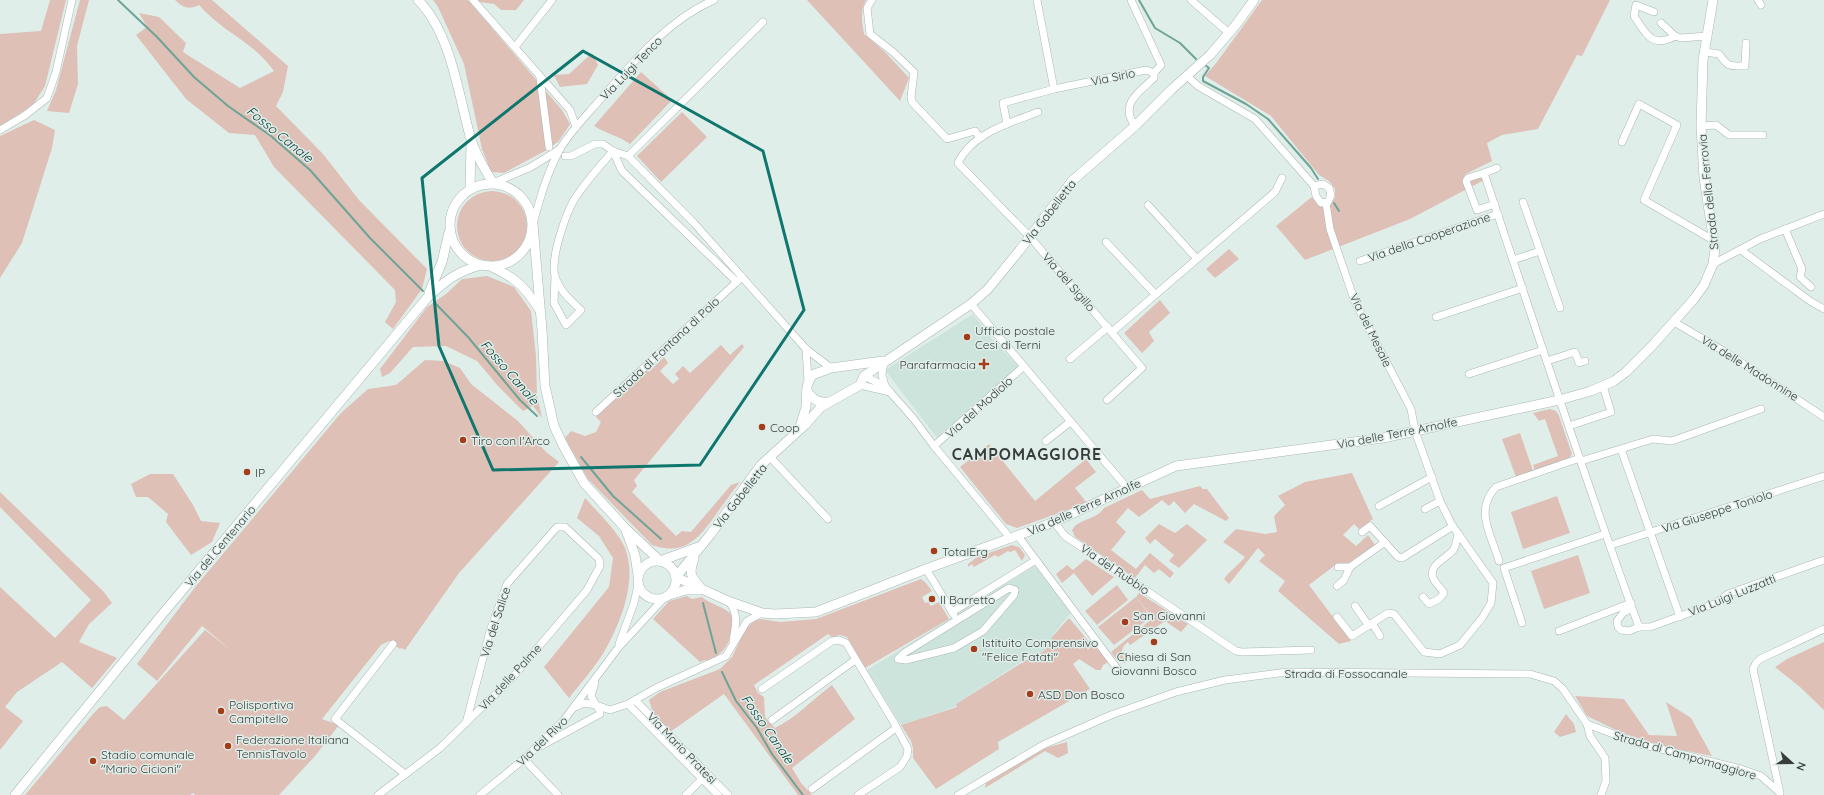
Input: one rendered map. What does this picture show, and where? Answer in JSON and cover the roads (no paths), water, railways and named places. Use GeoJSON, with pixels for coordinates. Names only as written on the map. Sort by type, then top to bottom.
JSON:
{"type":"FeatureCollection","features":[{"type":"Feature","properties":{"kind":"street"},"geometry":{"type":"LineString","coordinates":[[0,130],[24,116],[46,98],[56,72],[72,0]]}},
{"type":"Feature","properties":{"kind":"street"},"geometry":{"type":"LineString","coordinates":[[473,0],[515,47],[540,78],[570,110],[576,127]]}},
{"type":"Feature","properties":{"kind":"street"},"geometry":{"type":"LineString","coordinates":[[515,47],[552,0]]}},
{"type":"Feature","properties":{"kind":"street","name":"Via Luigi Tenco"},"geometry":{"type":"LineString","coordinates":[[533,224],[544,186],[560,149],[576,127],[631,65],[664,33],[702,5],[714,0]]}},
{"type":"Feature","properties":{"kind":"street"},"geometry":{"type":"LineString","coordinates":[[872,0],[867,8],[870,34],[893,52],[914,72],[910,96],[912,102],[947,139],[975,131],[980,137]]}},
{"type":"Feature","properties":{"kind":"street"},"geometry":{"type":"LineString","coordinates":[[1037,0],[1054,89]]}},
{"type":"Feature","properties":{"kind":"street"},"geometry":{"type":"LineString","coordinates":[[1131,0],[1161,65],[1154,73]]}},
{"type":"Feature","properties":{"kind":"street"},"geometry":{"type":"LineString","coordinates":[[1191,0],[1229,33]]}},
{"type":"Feature","properties":{"kind":"street","name":"Via Gabelletta"},"geometry":{"type":"LineString","coordinates":[[676,577],[695,555],[742,490],[770,457],[828,402],[862,380],[884,361],[971,304],[988,289],[1030,237],[1072,181],[1135,126],[1210,55],[1254,0]]}},
{"type":"Feature","properties":{"kind":"street","name":"Strada della Ferrovia"},"geometry":{"type":"LineString","coordinates":[[1713,0],[1704,52],[1701,126],[1704,178],[1714,244],[1713,264]]}},
{"type":"Feature","properties":{"kind":"street"},"geometry":{"type":"LineString","coordinates":[[420,1],[435,25],[447,49],[458,84],[471,137],[480,163],[492,183]]}},
{"type":"Feature","properties":{"kind":"street"},"geometry":{"type":"LineString","coordinates":[[1654,12],[1636,5],[1634,16],[1649,38],[1667,41],[1675,36]]}},
{"type":"Feature","properties":{"kind":"street"},"geometry":{"type":"LineString","coordinates":[[628,156],[763,22]]}},
{"type":"Feature","properties":{"kind":"street"},"geometry":{"type":"LineString","coordinates":[[1661,24],[1675,36],[1681,38],[1707,36]]}},
{"type":"Feature","properties":{"kind":"street"},"geometry":{"type":"LineString","coordinates":[[1704,52],[1718,54],[1726,64],[1730,66],[1745,66],[1746,42]]}},
{"type":"Feature","properties":{"kind":"street","name":"Via Sirio"},"geometry":{"type":"LineString","coordinates":[[1007,124],[1003,103],[1054,89],[1146,70],[1154,73],[1154,78],[1131,100],[1129,112],[1135,126]]}},
{"type":"Feature","properties":{"kind":"street","name":"Via del Mesale"},"geometry":{"type":"LineString","coordinates":[[1187,76],[1192,83],[1255,119],[1314,186],[1321,203],[1326,203]]}},
{"type":"Feature","properties":{"kind":"street"},"geometry":{"type":"LineString","coordinates":[[540,78],[549,146]]}},
{"type":"Feature","properties":{"kind":"street"},"geometry":{"type":"LineString","coordinates":[[1622,142],[1638,104],[1677,125],[1644,200],[1714,244],[1730,256]]}},
{"type":"Feature","properties":{"kind":"street"},"geometry":{"type":"LineString","coordinates":[[1030,237],[958,163],[968,148],[980,137],[1007,124],[1038,112]]}},
{"type":"Feature","properties":{"kind":"street"},"geometry":{"type":"LineString","coordinates":[[1701,126],[1716,126],[1729,135],[1763,135]]}},
{"type":"Feature","properties":{"kind":"street"},"geometry":{"type":"LineString","coordinates":[[470,189],[471,137]]}},
{"type":"Feature","properties":{"kind":"street"},"geometry":{"type":"LineString","coordinates":[[565,156],[571,156],[595,144],[603,144],[613,151],[628,156],[694,223],[739,279]]}},
{"type":"Feature","properties":{"kind":"street","name":"Via Luigi Tenco"},"geometry":{"type":"LineString","coordinates":[[492,183],[531,167],[560,149]]}},
{"type":"Feature","properties":{"kind":"street"},"geometry":{"type":"LineString","coordinates":[[555,275],[560,290],[580,310],[566,325],[554,304],[554,262],[559,237],[576,195],[613,151]]}},
{"type":"Feature","properties":{"kind":"street"},"geometry":{"type":"LineString","coordinates":[[613,151],[622,171],[739,279],[806,349],[831,368]]}},
{"type":"Feature","properties":{"kind":"street"},"geometry":{"type":"LineString","coordinates":[[1484,172],[1497,168]]}},
{"type":"Feature","properties":{"kind":"street","name":"Via della Cooperazione"},"geometry":{"type":"LineString","coordinates":[[1495,204],[1477,210],[1466,181],[1468,178],[1484,172],[1495,204],[1498,214],[1514,260],[1559,400],[1639,627]]}},
{"type":"Feature","properties":{"kind":"street"},"geometry":{"type":"LineString","coordinates":[[1070,359],[1155,294],[1197,259],[1275,192],[1282,178]]}},
{"type":"Feature","properties":{"kind":"street"},"geometry":{"type":"LineString","coordinates":[[533,224],[532,237],[526,249],[517,258],[505,264],[492,267],[481,266],[469,260],[460,252],[453,242],[450,229],[450,217],[454,206],[470,189],[492,183],[505,185],[516,191],[528,206],[533,224],[545,386],[554,426],[568,456],[584,483],[625,528],[660,561],[670,567],[676,577],[675,587],[618,648],[596,679],[592,696],[600,711],[600,714],[534,750]]}},
{"type":"Feature","properties":{"kind":"street","name":"Via del Mesale"},"geometry":{"type":"LineString","coordinates":[[1314,186],[1323,184],[1329,188],[1331,195],[1326,203],[1330,229],[1355,302],[1411,409],[1415,431],[1440,500],[1452,525],[1493,583],[1491,603],[1469,636],[1460,645],[1440,654],[1424,652],[1394,614],[1388,613],[1352,636],[1337,617]]}},
{"type":"Feature","properties":{"kind":"street"},"geometry":{"type":"LineString","coordinates":[[1523,202],[1560,308]]}},
{"type":"Feature","properties":{"kind":"street"},"geometry":{"type":"LineString","coordinates":[[1148,206],[1197,259]]}},
{"type":"Feature","properties":{"kind":"street","name":"Via della Cooperazione"},"geometry":{"type":"LineString","coordinates":[[1360,261],[1498,214]]}},
{"type":"Feature","properties":{"kind":"street"},"geometry":{"type":"LineString","coordinates":[[1713,264],[1760,239],[1824,214]]}},
{"type":"Feature","properties":{"kind":"street","name":"Via del Centenario"},"geometry":{"type":"LineString","coordinates":[[427,298],[442,262],[450,229]]}},
{"type":"Feature","properties":{"kind":"street"},"geometry":{"type":"LineString","coordinates":[[1785,229],[1802,269],[1800,277],[1811,287]]}},
{"type":"Feature","properties":{"kind":"street","name":"Via del Sigillo"},"geometry":{"type":"LineString","coordinates":[[1030,237],[1142,368],[1107,400]]}},
{"type":"Feature","properties":{"kind":"street"},"geometry":{"type":"LineString","coordinates":[[1106,242],[1155,294]]}},
{"type":"Feature","properties":{"kind":"street"},"geometry":{"type":"LineString","coordinates":[[1741,250],[1810,301],[1824,309]]}},
{"type":"Feature","properties":{"kind":"street"},"geometry":{"type":"LineString","coordinates":[[1514,260],[1540,252]]}},
{"type":"Feature","properties":{"kind":"street","name":"Via delle Terre Arnolfe"},"geometry":{"type":"LineString","coordinates":[[676,577],[728,601],[762,613],[775,614],[816,612],[926,569],[1054,522],[1176,466],[1370,441],[1559,400],[1591,391],[1603,386],[1630,368],[1674,322],[1704,285],[1713,264]]}},
{"type":"Feature","properties":{"kind":"street","name":"Via del Centenario"},"geometry":{"type":"LineString","coordinates":[[15,795],[160,617],[427,298],[447,279],[468,269],[481,266]]}},
{"type":"Feature","properties":{"kind":"street"},"geometry":{"type":"LineString","coordinates":[[492,267],[514,277],[528,291],[540,310]]}},
{"type":"Feature","properties":{"kind":"street","name":"Strada di Fontana di Polo"},"geometry":{"type":"LineString","coordinates":[[596,412],[739,279]]}},
{"type":"Feature","properties":{"kind":"street"},"geometry":{"type":"LineString","coordinates":[[1436,317],[1523,288]]}},
{"type":"Feature","properties":{"kind":"street","name":"Via del Modiolo"},"geometry":{"type":"LineString","coordinates":[[971,304],[1128,489]]}},
{"type":"Feature","properties":{"kind":"street","name":"Via delle Madonnine"},"geometry":{"type":"LineString","coordinates":[[1674,322],[1727,353],[1824,417]]}},
{"type":"Feature","properties":{"kind":"street"},"geometry":{"type":"LineString","coordinates":[[806,349],[808,380]]}},
{"type":"Feature","properties":{"kind":"street"},"geometry":{"type":"LineString","coordinates":[[1469,374],[1543,350]]}},
{"type":"Feature","properties":{"kind":"street"},"geometry":{"type":"LineString","coordinates":[[1547,361],[1575,352],[1579,363],[1585,361]]}},
{"type":"Feature","properties":{"kind":"street"},"geometry":{"type":"LineString","coordinates":[[884,361],[882,374],[885,386],[913,418],[934,446],[1014,537]]}},
{"type":"Feature","properties":{"kind":"street","name":"Via Gabelletta"},"geometry":{"type":"LineString","coordinates":[[797,431],[804,418],[808,380],[812,375],[831,368],[884,361]]}},
{"type":"Feature","properties":{"kind":"street"},"geometry":{"type":"LineString","coordinates":[[856,365],[860,367],[862,380]]}},
{"type":"Feature","properties":{"kind":"street","name":"Via del Modiolo"},"geometry":{"type":"LineString","coordinates":[[934,446],[1023,367]]}},
{"type":"Feature","properties":{"kind":"street"},"geometry":{"type":"LineString","coordinates":[[862,380],[885,386]]}},
{"type":"Feature","properties":{"kind":"street"},"geometry":{"type":"LineString","coordinates":[[862,380],[890,392]]}},
{"type":"Feature","properties":{"kind":"street"},"geometry":{"type":"LineString","coordinates":[[1569,426],[1611,412],[1603,386]]}},
{"type":"Feature","properties":{"kind":"street"},"geometry":{"type":"LineString","coordinates":[[808,391],[817,401],[828,402]]}},
{"type":"Feature","properties":{"kind":"street"},"geometry":{"type":"LineString","coordinates":[[1499,561],[1484,513],[1484,504],[1488,494],[1496,487],[1580,460],[1653,439],[1672,441],[1761,409]]}},
{"type":"Feature","properties":{"kind":"street"},"geometry":{"type":"LineString","coordinates":[[1046,441],[1070,422]]}},
{"type":"Feature","properties":{"kind":"street"},"geometry":{"type":"LineString","coordinates":[[1621,449],[1680,617]]}},
{"type":"Feature","properties":{"kind":"street"},"geometry":{"type":"LineString","coordinates":[[770,457],[828,519]]}},
{"type":"Feature","properties":{"kind":"street","name":"Via Giuseppe Toniolo"},"geometry":{"type":"LineString","coordinates":[[1611,545],[1824,476]]}},
{"type":"Feature","properties":{"kind":"street"},"geometry":{"type":"LineString","coordinates":[[1379,506],[1432,477]]}},
{"type":"Feature","properties":{"kind":"street"},"geometry":{"type":"LineString","coordinates":[[1425,509],[1440,500]]}},
{"type":"Feature","properties":{"kind":"street","name":"Via del Rubbio"},"geometry":{"type":"LineString","coordinates":[[1054,522],[1065,536],[1236,651],[1311,650]]}},
{"type":"Feature","properties":{"kind":"street"},"geometry":{"type":"LineString","coordinates":[[1362,532],[1370,526],[1398,557],[1402,558],[1452,525]]}},
{"type":"Feature","properties":{"kind":"street"},"geometry":{"type":"LineString","coordinates":[[1407,550],[1452,525]]}},
{"type":"Feature","properties":{"kind":"street","name":"Via del Salice"},"geometry":{"type":"LineString","coordinates":[[466,723],[490,631],[507,584],[557,527],[565,527],[599,559],[600,566]]}},
{"type":"Feature","properties":{"kind":"street"},"geometry":{"type":"LineString","coordinates":[[618,648],[634,603],[638,585],[635,555],[625,528]]}},
{"type":"Feature","properties":{"kind":"street"},"geometry":{"type":"LineString","coordinates":[[1423,597],[1429,604],[1439,599],[1444,593],[1433,577],[1433,569],[1437,563],[1455,547],[1458,534]]}},
{"type":"Feature","properties":{"kind":"street"},"geometry":{"type":"LineString","coordinates":[[1522,623],[1504,568],[1605,534]]}},
{"type":"Feature","properties":{"kind":"street","name":"Via delle Terre Arnolfe"},"geometry":{"type":"LineString","coordinates":[[1014,537],[1036,560],[1119,671]]}},
{"type":"Feature","properties":{"kind":"street"},"geometry":{"type":"LineString","coordinates":[[1337,586],[1344,580],[1350,567],[1385,542]]}},
{"type":"Feature","properties":{"kind":"street"},"geometry":{"type":"LineString","coordinates":[[638,575],[641,568],[653,561],[660,561],[702,545]]}},
{"type":"Feature","properties":{"kind":"street"},"geometry":{"type":"LineString","coordinates":[[649,550],[662,555],[678,555]]}},
{"type":"Feature","properties":{"kind":"street"},"geometry":{"type":"LineString","coordinates":[[695,555],[690,567],[691,577],[702,590]]}},
{"type":"Feature","properties":{"kind":"street"},"geometry":{"type":"LineString","coordinates":[[952,612],[1036,560]]}},
{"type":"Feature","properties":{"kind":"street","name":"Via Luigi Luzzatti"},"geometry":{"type":"LineString","coordinates":[[1639,627],[1650,627],[1680,617],[1714,604],[1728,594],[1824,560]]}},
{"type":"Feature","properties":{"kind":"street","name":"Via delle Palme"},"geometry":{"type":"LineString","coordinates":[[378,795],[440,748],[512,678],[587,590],[600,566]]}},
{"type":"Feature","properties":{"kind":"street"},"geometry":{"type":"LineString","coordinates":[[1338,567],[1350,567]]}},
{"type":"Feature","properties":{"kind":"street"},"geometry":{"type":"LineString","coordinates":[[926,569],[957,621]]}},
{"type":"Feature","properties":{"kind":"street"},"geometry":{"type":"LineString","coordinates":[[638,585],[645,596],[652,599],[667,596]]}},
{"type":"Feature","properties":{"kind":"street"},"geometry":{"type":"LineString","coordinates":[[1009,588],[1015,590],[1014,596],[983,631],[960,645],[954,648],[906,660],[898,659],[904,653],[957,621],[1009,588]]}},
{"type":"Feature","properties":{"kind":"street","name":"Via delle Terre Arnolfe"},"geometry":{"type":"LineString","coordinates":[[667,596],[686,590],[702,590]]}},
{"type":"Feature","properties":{"kind":"street"},"geometry":{"type":"LineString","coordinates":[[728,601],[734,608],[736,617],[731,648]]}},
{"type":"Feature","properties":{"kind":"street"},"geometry":{"type":"LineString","coordinates":[[1355,606],[1380,636]]}},
{"type":"Feature","properties":{"kind":"street"},"geometry":{"type":"LineString","coordinates":[[1632,606],[1623,613],[1617,621],[1618,627],[1622,630],[1629,631],[1639,627]]}},
{"type":"Feature","properties":{"kind":"street"},"geometry":{"type":"LineString","coordinates":[[1559,631],[1632,606]]}},
{"type":"Feature","properties":{"kind":"street"},"geometry":{"type":"LineString","coordinates":[[575,707],[584,703],[610,710],[628,704],[656,688],[726,656],[747,621],[762,613]]}},
{"type":"Feature","properties":{"kind":"street"},"geometry":{"type":"LineString","coordinates":[[1780,794],[1753,669],[1760,659],[1824,629]]}},
{"type":"Feature","properties":{"kind":"street"},"geometry":{"type":"LineString","coordinates":[[762,689],[832,641],[839,640],[846,643],[893,721],[908,750],[904,762],[900,766],[858,795]]}},
{"type":"Feature","properties":{"kind":"street"},"geometry":{"type":"LineString","coordinates":[[393,644],[335,719],[405,774]]}},
{"type":"Feature","properties":{"kind":"street"},"geometry":{"type":"LineString","coordinates":[[772,720],[855,660]]}},
{"type":"Feature","properties":{"kind":"street","name":"Strada di Fossocanale"},"geometry":{"type":"LineString","coordinates":[[958,795],[1043,745],[1111,715],[1176,692],[1225,680],[1287,672],[1530,674],[1543,677]]}},
{"type":"Feature","properties":{"kind":"street","name":"Strada di Campomaggiore"},"geometry":{"type":"LineString","coordinates":[[1543,677],[1554,681],[1562,689],[1587,724],[1590,736],[1606,758],[1606,781],[1601,795]]}},
{"type":"Feature","properties":{"kind":"street","name":"Via del Rivo"},"geometry":{"type":"LineString","coordinates":[[480,795],[524,759],[564,720],[596,679]]}},
{"type":"Feature","properties":{"kind":"street","name":"Via Mario Pratesi"},"geometry":{"type":"LineString","coordinates":[[635,700],[704,777],[718,795]]}},
{"type":"Feature","properties":{"kind":"street","name":"Via Mario Pratesi"},"geometry":{"type":"LineString","coordinates":[[628,704],[704,777],[728,795]]}},
{"type":"Feature","properties":{"kind":"street","name":"Strada di Campomaggiore"},"geometry":{"type":"LineString","coordinates":[[1587,724],[1640,744],[1741,769],[1761,776],[1780,794]]}},
{"type":"Feature","properties":{"kind":"street"},"geometry":{"type":"LineString","coordinates":[[812,789],[896,728]]}},
{"type":"Feature","properties":{"kind":"street"},"geometry":{"type":"LineString","coordinates":[[524,759],[558,795]]}},
{"type":"Feature","properties":{"kind":"street"},"geometry":{"type":"LineString","coordinates":[[686,795],[704,777]]}},
{"type":"Feature","properties":{"kind":"waterway","name":"Fosso Canale"},"geometry":{"type":"LineString","coordinates":[[118,0],[157,37],[194,77],[228,106],[271,136],[310,170],[370,238],[423,291]]}},
{"type":"Feature","properties":{"kind":"waterway"},"geometry":{"type":"LineString","coordinates":[[1139,0],[1155,28],[1180,43],[1196,59]]}},
{"type":"Feature","properties":{"kind":"waterway"},"geometry":{"type":"LineString","coordinates":[[1205,65],[1209,68],[1203,77],[1203,81],[1246,104],[1268,119],[1311,168],[1318,179]]}},
{"type":"Feature","properties":{"kind":"waterway"},"geometry":{"type":"LineString","coordinates":[[1334,203],[1339,211]]}},
{"type":"Feature","properties":{"kind":"waterway","name":"Fosso Canale"},"geometry":{"type":"LineString","coordinates":[[436,304],[468,337],[520,400],[537,416]]}},
{"type":"Feature","properties":{"kind":"waterway","name":"Fosso Canale"},"geometry":{"type":"LineString","coordinates":[[581,457],[613,496],[661,539]]}},
{"type":"Feature","properties":{"kind":"waterway","name":"Fosso Canale"},"geometry":{"type":"LineString","coordinates":[[703,603],[716,653]]}},
{"type":"Feature","properties":{"kind":"waterway","name":"Fosso Canale"},"geometry":{"type":"LineString","coordinates":[[722,672],[736,701],[757,728],[772,754],[803,795]]}},
{"type":"Feature","properties":{"kind":"place","name":"Ufficio postale Cesi di Terni"},"geometry":{"type":"Point","coordinates":[967,337]}},
{"type":"Feature","properties":{"kind":"place","name":"Parafarmacia"},"geometry":{"type":"Point","coordinates":[984,364]}},
{"type":"Feature","properties":{"kind":"place","name":"Coop"},"geometry":{"type":"Point","coordinates":[762,427]}},
{"type":"Feature","properties":{"kind":"place","name":"Tiro con l'Arco"},"geometry":{"type":"Point","coordinates":[463,440]}},
{"type":"Feature","properties":{"kind":"place","name":"IP"},"geometry":{"type":"Point","coordinates":[247,472]}},
{"type":"Feature","properties":{"kind":"place","name":"TotalErg"},"geometry":{"type":"Point","coordinates":[934,551]}},
{"type":"Feature","properties":{"kind":"place","name":"Il Barretto"},"geometry":{"type":"Point","coordinates":[932,599]}},
{"type":"Feature","properties":{"kind":"place","name":"San Giovanni Bosco"},"geometry":{"type":"Point","coordinates":[1125,622]}},
{"type":"Feature","properties":{"kind":"place","name":"Chiesa di San Giovanni Bosco"},"geometry":{"type":"Point","coordinates":[1154,642]}},
{"type":"Feature","properties":{"kind":"place","name":"Istituito Comprensivo \"Felice Fatati\""},"geometry":{"type":"Point","coordinates":[974,649]}},
{"type":"Feature","properties":{"kind":"place","name":"ASD Don Bosco"},"geometry":{"type":"Point","coordinates":[1030,694]}},
{"type":"Feature","properties":{"kind":"place","name":"Polisportiva Campitello"},"geometry":{"type":"Point","coordinates":[221,711]}},
{"type":"Feature","properties":{"kind":"place","name":"Federazione Italiana TennisTavolo"},"geometry":{"type":"Point","coordinates":[228,746]}},
{"type":"Feature","properties":{"kind":"place","name":"Stadio comunale \"Mario Cicioni\""},"geometry":{"type":"Point","coordinates":[93,761]}},
{"type":"Feature","properties":{"kind":"district","name":"CAMPOMAGGIORE"},"geometry":{"type":"Point","coordinates":[1027,454]}}]}
